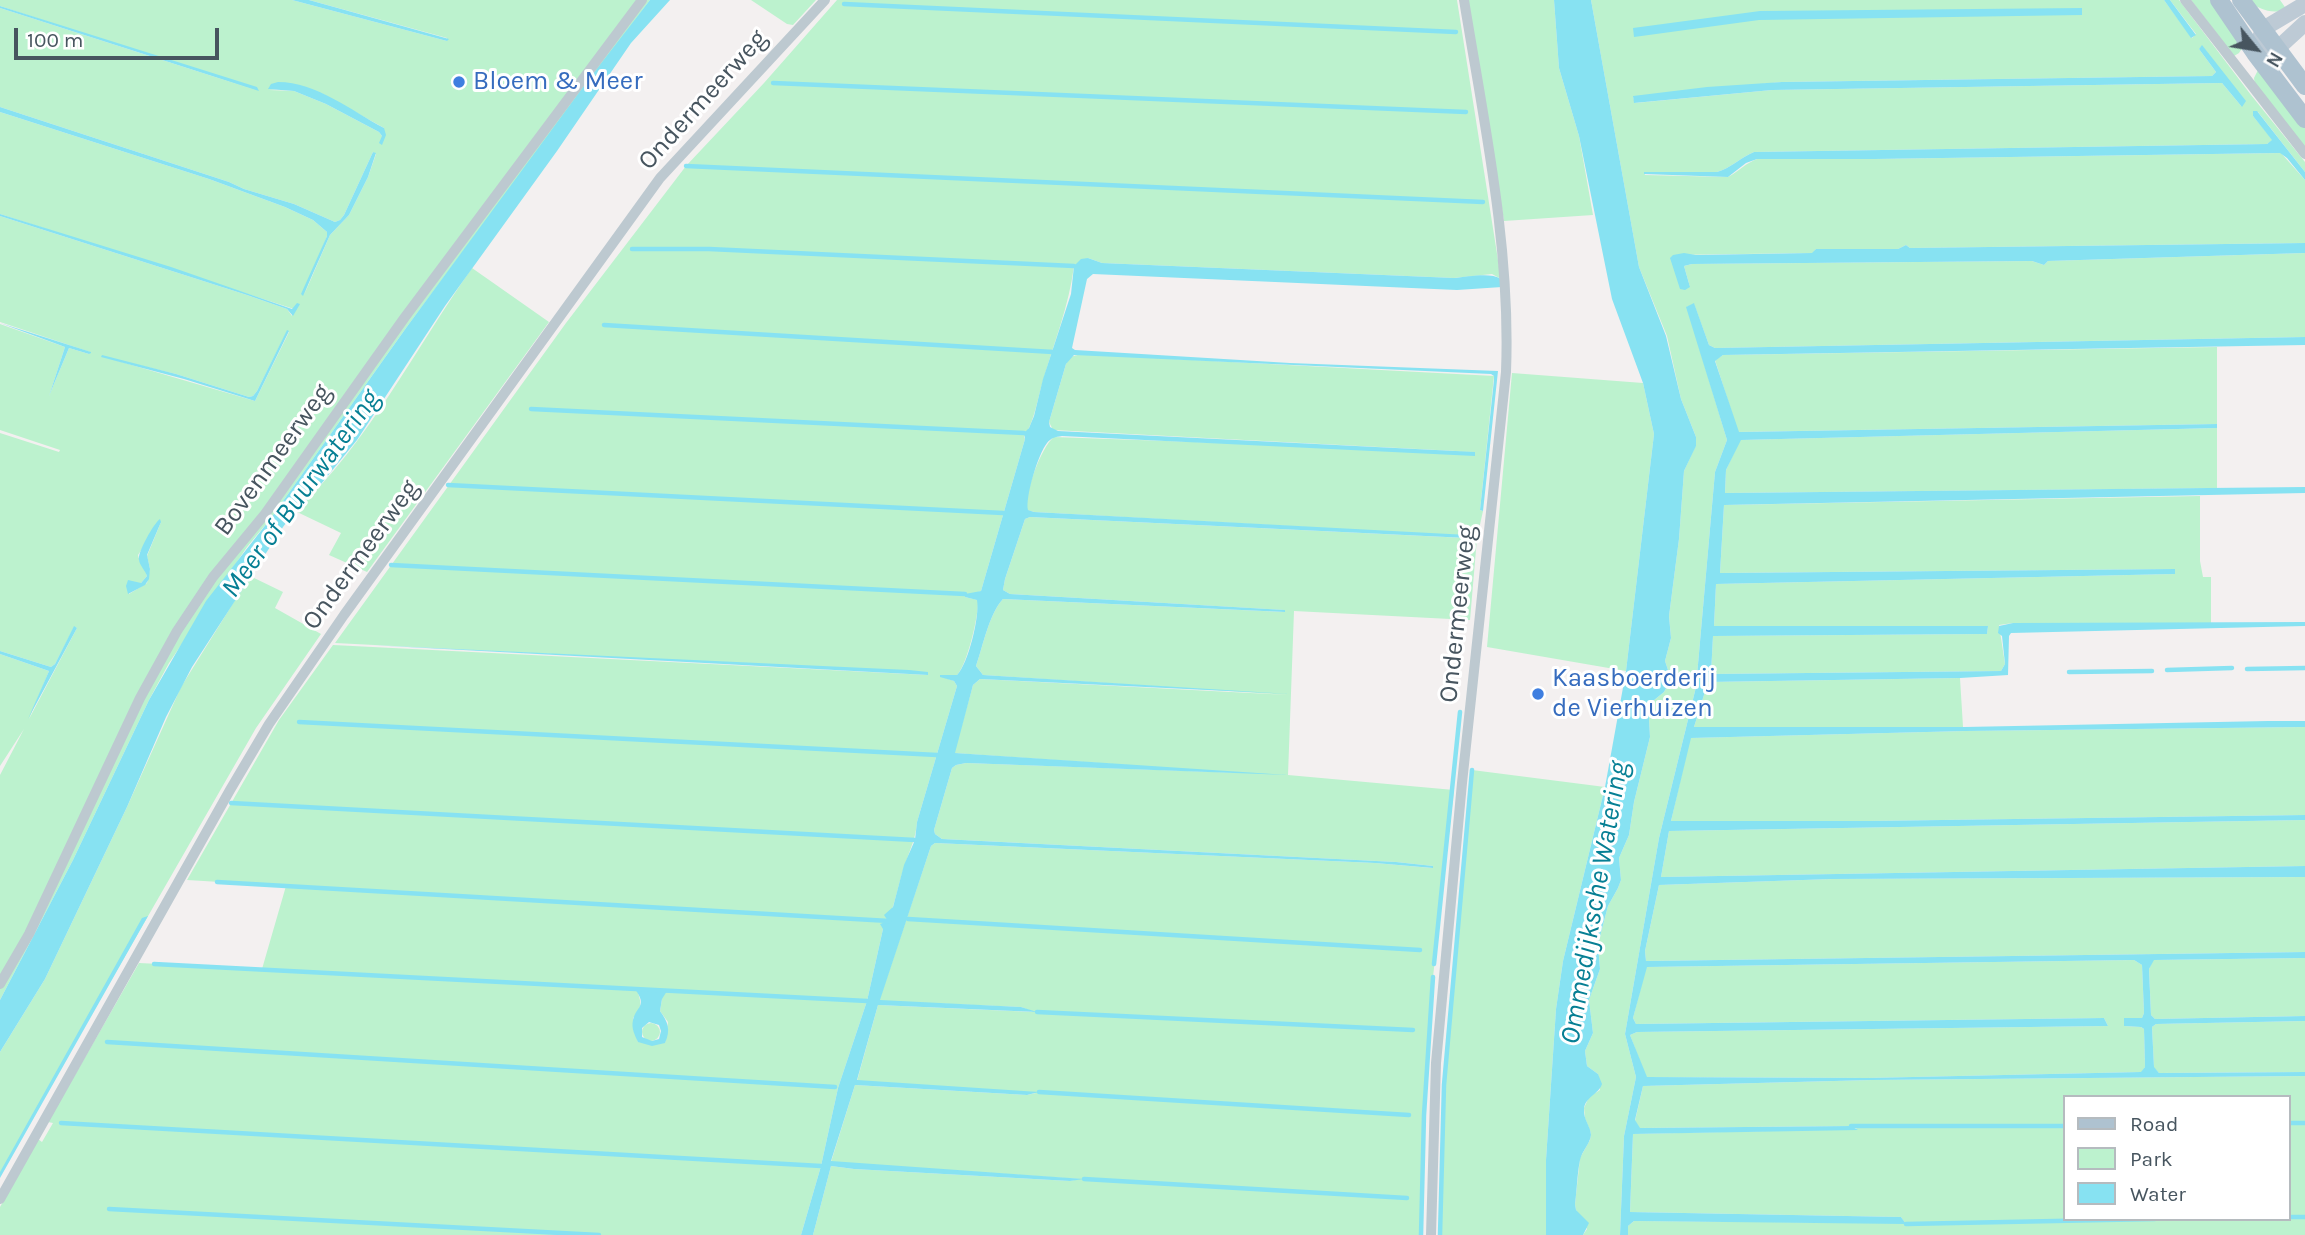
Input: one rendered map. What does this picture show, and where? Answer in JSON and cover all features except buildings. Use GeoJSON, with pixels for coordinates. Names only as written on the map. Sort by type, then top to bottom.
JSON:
{"type":"FeatureCollection","features":[{"type":"Feature","properties":{"kind":"main road"},"geometry":{"type":"LineString","coordinates":[[2219,0],[2305,119]]}},
{"type":"Feature","properties":{"kind":"main road"},"geometry":{"type":"LineString","coordinates":[[2241,0],[2305,86]]}},
{"type":"Feature","properties":{"kind":"street","name":"Bovenmeerweg"},"geometry":{"type":"LineString","coordinates":[[0,984],[29,934],[140,698],[177,631],[214,578],[272,504],[405,317],[642,0]]}},
{"type":"Feature","properties":{"kind":"street","name":"Ondermeerweg"},"geometry":{"type":"LineString","coordinates":[[0,1199],[230,790],[269,724],[344,615],[660,178],[825,0]]}},
{"type":"Feature","properties":{"kind":"street","name":"Ondermeerweg"},"geometry":{"type":"LineString","coordinates":[[1431,1235],[1436,1063],[1506,372],[1508,328],[1500,222],[1464,0]]}},
{"type":"Feature","properties":{"kind":"street"},"geometry":{"type":"LineString","coordinates":[[2185,0],[2305,154]]}},
{"type":"Feature","properties":{"kind":"street"},"geometry":{"type":"LineString","coordinates":[[2255,53],[2263,29],[2305,4]]}},
{"type":"Feature","properties":{"kind":"street"},"geometry":{"type":"LineString","coordinates":[[2237,68],[2255,53],[2278,48],[2305,23]]}},
{"type":"Feature","properties":{"kind":"green space"},"geometry":{"type":"Polygon","coordinates":[[[0,0],[292,0],[447,41],[447,38],[309,0],[650,0],[406,328],[271,518],[247,547],[169,663],[73,860],[0,1000],[0,775],[24,729],[0,766],[0,654],[49,671],[29,719],[77,628],[74,627],[51,667],[0,651],[0,433],[59,452],[60,450],[0,430],[0,324],[65,347],[49,396],[69,348],[89,354],[90,352],[0,322],[0,216],[247,295],[287,309],[292,316],[294,309],[0,214],[0,112],[209,179],[313,220],[327,232],[327,236],[304,295],[330,235],[349,215],[376,154],[373,152],[344,215],[335,222],[294,204],[0,107],[0,8],[259,91],[0,6],[0,0]],[[300,86],[269,90],[294,91],[326,104],[379,132],[382,144],[384,128],[323,94],[300,86]],[[287,331],[257,391],[249,397],[176,374],[101,356],[255,401],[289,332],[287,331]],[[161,522],[138,555],[147,576],[141,583],[127,586],[129,594],[147,583],[150,569],[147,556],[161,522]]]}},
{"type":"Feature","properties":{"kind":"green space"},"geometry":{"type":"Polygon","coordinates":[[[751,0],[816,0],[793,25],[787,24],[751,0]]]}},
{"type":"Feature","properties":{"kind":"green space"},"geometry":{"type":"Polygon","coordinates":[[[837,0],[1457,0],[1501,279],[1492,274],[1454,278],[1102,263],[1088,258],[1074,266],[1065,310],[1033,417],[1024,437],[981,591],[965,597],[978,600],[972,639],[957,675],[940,676],[954,681],[957,686],[914,838],[883,929],[867,1001],[838,1088],[821,1166],[801,1235],[0,1235],[0,1207],[38,1139],[42,1142],[53,1123],[48,1122],[139,963],[262,969],[286,886],[187,880],[279,720],[333,645],[928,675],[335,643],[566,323],[686,166],[837,0]],[[638,993],[640,1006],[633,1018],[638,1042],[665,1043],[668,1022],[660,1011],[662,999],[638,993]]]}},
{"type":"Feature","properties":{"kind":"green space"},"geometry":{"type":"Polygon","coordinates":[[[1468,0],[1554,0],[1559,68],[1579,136],[1593,215],[1504,221],[1468,0]]]}},
{"type":"Feature","properties":{"kind":"green space"},"geometry":{"type":"Polygon","coordinates":[[[1591,0],[2164,0],[2192,38],[2196,34],[2170,0],[2179,0],[2305,162],[2305,172],[2258,112],[2253,116],[2273,140],[2267,144],[1754,152],[1717,172],[1644,172],[1645,175],[1728,177],[1757,159],[2281,153],[2305,180],[2305,243],[1910,248],[1906,245],[1898,249],[1816,249],[1813,253],[1673,255],[1690,287],[1684,266],[1692,264],[2032,261],[2044,265],[2048,261],[2305,253],[2305,337],[1715,348],[1709,345],[1694,304],[1687,307],[1727,440],[1715,472],[1696,687],[1659,838],[1625,1034],[1636,1077],[1624,1136],[1620,1235],[1583,1235],[1587,1229],[1575,1204],[1580,1158],[1591,1133],[1584,1108],[1589,1097],[1600,1090],[1598,1074],[1587,1066],[1585,1051],[1593,1033],[1589,1000],[1600,969],[1598,944],[1608,906],[1621,880],[1619,858],[1629,835],[1650,737],[1649,719],[1653,701],[1664,692],[1671,679],[1665,661],[1671,638],[1669,616],[1684,471],[1696,445],[1696,437],[1681,399],[1667,336],[1639,267],[1591,0]],[[2202,46],[2199,49],[2216,72],[2212,76],[1782,82],[1633,97],[1635,103],[1772,90],[2222,83],[2242,107],[2202,46]]]}},
{"type":"Feature","properties":{"kind":"green space"},"geometry":{"type":"Polygon","coordinates":[[[2191,0],[2213,0],[2244,45],[2239,53],[2234,56],[2191,0]]]}},
{"type":"Feature","properties":{"kind":"green space"},"geometry":{"type":"Polygon","coordinates":[[[2246,0],[2280,0],[2287,10],[2266,10],[2246,0]]]}},
{"type":"Feature","properties":{"kind":"green space"},"geometry":{"type":"Polygon","coordinates":[[[2258,70],[2305,127],[2305,149],[2255,87],[2254,78],[2258,70]]]}},
{"type":"Feature","properties":{"kind":"green space"},"geometry":{"type":"Polygon","coordinates":[[[472,268],[549,322],[367,572],[329,555],[341,533],[295,511],[321,485],[368,426],[472,268]]]}},
{"type":"Feature","properties":{"kind":"green space"},"geometry":{"type":"Polygon","coordinates":[[[2217,347],[2217,424],[1738,432],[1715,360],[1723,355],[2217,347]]]}},
{"type":"Feature","properties":{"kind":"green space"},"geometry":{"type":"Polygon","coordinates":[[[1081,354],[1494,376],[1480,510],[1483,511],[1477,538],[1470,620],[1294,611],[1288,775],[1454,790],[1433,977],[1424,1115],[1421,1235],[813,1235],[831,1166],[1070,1181],[1079,1179],[831,1162],[855,1085],[1027,1095],[1036,1093],[857,1081],[878,1005],[1034,1012],[1021,1007],[879,1001],[931,846],[935,843],[1433,866],[942,839],[935,834],[952,768],[966,763],[1242,773],[954,753],[973,685],[980,679],[1289,695],[983,675],[976,666],[990,622],[1003,599],[1284,612],[1010,594],[1003,590],[1005,579],[1025,519],[1030,517],[1467,536],[1027,510],[1028,493],[1035,471],[1044,450],[1054,437],[1475,452],[1053,430],[1049,422],[1066,364],[1070,357],[1081,354]]]}},
{"type":"Feature","properties":{"kind":"green space"},"geometry":{"type":"Polygon","coordinates":[[[1512,373],[1643,383],[1654,434],[1626,671],[1487,647],[1512,373]]]}},
{"type":"Feature","properties":{"kind":"green space"},"geometry":{"type":"Polygon","coordinates":[[[2217,428],[2217,488],[1725,493],[1726,470],[1740,440],[2217,428]]]}},
{"type":"Feature","properties":{"kind":"green space"},"geometry":{"type":"Polygon","coordinates":[[[2200,496],[2200,561],[2203,577],[2211,577],[2211,624],[1999,625],[2005,664],[2001,671],[1711,674],[1713,636],[1987,634],[1988,626],[1714,626],[1716,584],[2175,574],[2174,569],[1720,573],[1724,505],[2200,496]]]}},
{"type":"Feature","properties":{"kind":"green space"},"geometry":{"type":"Polygon","coordinates":[[[250,576],[283,592],[275,608],[321,634],[256,728],[0,1174],[0,1052],[45,979],[181,687],[250,576]]]}},
{"type":"Feature","properties":{"kind":"green space"},"geometry":{"type":"Polygon","coordinates":[[[1960,678],[1963,727],[1694,727],[1708,682],[1960,678]]]}},
{"type":"Feature","properties":{"kind":"green space"},"geometry":{"type":"Polygon","coordinates":[[[2305,727],[2305,815],[1671,821],[1690,738],[2305,727]]]}},
{"type":"Feature","properties":{"kind":"green space"},"geometry":{"type":"Polygon","coordinates":[[[1472,770],[1605,787],[1563,961],[1556,1009],[1546,1160],[1546,1235],[1439,1235],[1444,1085],[1472,770]]]}},
{"type":"Feature","properties":{"kind":"green space"},"geometry":{"type":"Polygon","coordinates":[[[2305,820],[2305,866],[1661,877],[1669,831],[2305,820]]]}},
{"type":"Feature","properties":{"kind":"green space"},"geometry":{"type":"Polygon","coordinates":[[[2305,877],[2305,952],[1646,961],[1645,951],[1659,885],[1832,879],[2305,877]]]}},
{"type":"Feature","properties":{"kind":"green space"},"geometry":{"type":"Polygon","coordinates":[[[2305,958],[2305,1016],[2155,1019],[2151,1015],[2149,969],[2153,960],[2305,958]]]}},
{"type":"Feature","properties":{"kind":"green space"},"geometry":{"type":"Polygon","coordinates":[[[2134,960],[2142,965],[2144,1013],[2142,1018],[2124,1018],[2124,1026],[2144,1029],[2145,1067],[2142,1072],[1867,1078],[1646,1077],[1630,1035],[1637,1032],[2108,1026],[2104,1018],[1636,1024],[1633,1018],[1646,967],[2134,960]]]}},
{"type":"Feature","properties":{"kind":"green space"},"geometry":{"type":"Polygon","coordinates":[[[2305,1021],[2305,1072],[2159,1073],[2154,1068],[2152,1027],[2156,1024],[2305,1021]]]}},
{"type":"Feature","properties":{"kind":"green space"},"geometry":{"type":"Polygon","coordinates":[[[647,1023],[655,1023],[660,1032],[658,1039],[647,1041],[642,1036],[642,1028],[647,1023]]]}},
{"type":"Feature","properties":{"kind":"green space"},"geometry":{"type":"Polygon","coordinates":[[[2305,1076],[2305,1235],[1628,1235],[1628,1226],[1634,1221],[1905,1223],[1901,1217],[1630,1212],[1633,1134],[1857,1129],[1851,1126],[1639,1128],[1635,1121],[1643,1086],[1872,1080],[2305,1076]]]}},
{"type":"Feature","properties":{"kind":"water"},"geometry":{"type":"Polygon","coordinates":[[[292,0],[309,0],[449,39],[447,41],[292,0]]]}},
{"type":"Feature","properties":{"kind":"water","name":"Meer of Buurwatering"},"geometry":{"type":"Polygon","coordinates":[[[650,0],[670,0],[631,43],[445,306],[357,440],[283,527],[192,667],[166,717],[127,807],[45,979],[0,1052],[0,1000],[73,860],[149,700],[206,601],[271,518],[406,328],[650,0]]]}},
{"type":"Feature","properties":{"kind":"water","name":"Ommedijksche Watering"},"geometry":{"type":"Polygon","coordinates":[[[1554,0],[1591,0],[1639,267],[1666,336],[1681,399],[1696,437],[1696,446],[1684,471],[1669,616],[1671,638],[1665,661],[1671,679],[1664,692],[1653,701],[1649,719],[1650,737],[1629,835],[1619,858],[1621,880],[1608,906],[1598,944],[1600,969],[1589,1000],[1593,1033],[1585,1051],[1587,1066],[1598,1074],[1602,1084],[1587,1101],[1584,1109],[1591,1135],[1580,1160],[1575,1204],[1576,1210],[1589,1223],[1583,1235],[1546,1235],[1546,1160],[1556,1009],[1563,961],[1605,787],[1626,671],[1654,434],[1643,383],[1612,299],[1579,136],[1559,68],[1554,0]]]}},
{"type":"Feature","properties":{"kind":"water"},"geometry":{"type":"Polygon","coordinates":[[[2164,0],[2170,0],[2196,35],[2191,38],[2164,0]]]}},
{"type":"Feature","properties":{"kind":"water"},"geometry":{"type":"Polygon","coordinates":[[[0,8],[257,87],[259,91],[0,8]]]}},
{"type":"Feature","properties":{"kind":"water"},"geometry":{"type":"Polygon","coordinates":[[[2082,8],[2082,15],[1759,20],[1634,37],[1633,28],[1760,11],[2082,8]]]}},
{"type":"Feature","properties":{"kind":"water"},"geometry":{"type":"Polygon","coordinates":[[[2202,45],[2246,101],[2242,107],[2222,83],[1772,90],[1634,103],[1633,96],[1782,82],[2212,76],[2216,72],[2199,49],[2202,45]]]}},
{"type":"Feature","properties":{"kind":"water"},"geometry":{"type":"Polygon","coordinates":[[[292,83],[320,92],[384,128],[386,135],[382,145],[379,143],[382,136],[379,132],[326,104],[294,91],[268,89],[271,84],[292,83]]]}},
{"type":"Feature","properties":{"kind":"water"},"geometry":{"type":"Polygon","coordinates":[[[0,107],[294,204],[335,222],[344,215],[373,152],[376,153],[368,177],[349,215],[330,235],[303,296],[301,294],[327,236],[327,232],[313,220],[209,179],[0,112],[0,107]]]}},
{"type":"Feature","properties":{"kind":"water"},"geometry":{"type":"Polygon","coordinates":[[[2253,111],[2257,111],[2305,172],[2305,180],[2280,153],[1757,159],[1746,163],[1728,177],[1644,174],[1717,172],[1754,152],[2267,144],[2272,140],[2253,116],[2253,111]]]}},
{"type":"Feature","properties":{"kind":"water"},"geometry":{"type":"Polygon","coordinates":[[[0,214],[171,267],[292,309],[297,303],[300,304],[293,316],[287,309],[247,295],[0,214]]]}},
{"type":"Feature","properties":{"kind":"water"},"geometry":{"type":"Polygon","coordinates":[[[2305,243],[2305,253],[2048,261],[2044,265],[2032,261],[1692,264],[1684,266],[1690,287],[1685,290],[1680,289],[1670,258],[1684,253],[1812,253],[1816,249],[1898,249],[1906,245],[1910,248],[2305,243]]]}},
{"type":"Feature","properties":{"kind":"water"},"geometry":{"type":"Polygon","coordinates":[[[1088,258],[1102,263],[1454,278],[1485,275],[1501,279],[1502,287],[1457,290],[1093,274],[1087,279],[1072,348],[1290,363],[1498,371],[1483,511],[1480,510],[1494,380],[1491,374],[1074,355],[1066,364],[1049,422],[1050,427],[1058,431],[1475,452],[1475,456],[1062,436],[1053,438],[1043,449],[1030,486],[1028,510],[1468,535],[1467,538],[1030,517],[1025,519],[1005,579],[1003,590],[1010,594],[1285,612],[1003,599],[990,622],[976,666],[983,675],[1290,694],[980,679],[973,685],[955,753],[1288,775],[966,763],[952,768],[935,834],[942,839],[1396,862],[1433,868],[935,843],[931,846],[880,1000],[1021,1007],[1037,1012],[878,1005],[857,1080],[1039,1092],[1027,1095],[855,1085],[831,1161],[1084,1179],[1070,1181],[831,1166],[813,1235],[801,1235],[821,1166],[838,1088],[867,1001],[883,929],[880,924],[888,921],[884,915],[893,907],[904,865],[915,840],[917,822],[957,686],[954,681],[940,675],[957,675],[969,651],[977,617],[977,600],[965,597],[965,594],[981,591],[1025,439],[1024,433],[1034,416],[1043,379],[1071,294],[1074,266],[1081,259],[1088,258]]]}},
{"type":"Feature","properties":{"kind":"water"},"geometry":{"type":"Polygon","coordinates":[[[1694,303],[1709,345],[1715,348],[2305,337],[2305,345],[1723,355],[1715,361],[1739,432],[2217,424],[2217,428],[1741,440],[1726,470],[1725,493],[2305,487],[2305,493],[1724,505],[1720,573],[2175,569],[2175,574],[1716,584],[1714,626],[1988,626],[1987,634],[1713,636],[1711,674],[2001,671],[2005,664],[1999,626],[2013,623],[2305,622],[2305,626],[2011,633],[2008,675],[1708,682],[1694,727],[1964,727],[2305,721],[2305,727],[1691,738],[1671,821],[2305,815],[2305,820],[1669,831],[1661,877],[2305,866],[2305,877],[1832,879],[1659,885],[1645,951],[1646,961],[2305,952],[2305,958],[2154,960],[2149,969],[2151,1015],[2155,1019],[2305,1016],[2305,1021],[2156,1024],[2152,1027],[2154,1067],[2159,1073],[2305,1072],[2305,1076],[1872,1080],[1643,1086],[1635,1120],[1640,1128],[1851,1126],[1858,1130],[1633,1134],[1630,1212],[1901,1217],[1906,1224],[1634,1221],[1628,1226],[1628,1235],[1620,1235],[1624,1136],[1636,1077],[1625,1034],[1659,838],[1696,687],[1715,472],[1727,440],[1686,307],[1694,303]],[[2134,960],[1647,967],[1633,1018],[1636,1024],[2104,1018],[2108,1026],[1637,1032],[1630,1035],[1647,1077],[1867,1078],[2141,1072],[2145,1067],[2144,1029],[2124,1026],[2124,1018],[2142,1018],[2144,1013],[2142,965],[2134,960]]]}},
{"type":"Feature","properties":{"kind":"water"},"geometry":{"type":"Polygon","coordinates":[[[0,323],[91,353],[69,348],[49,396],[65,347],[0,323]]]}},
{"type":"Feature","properties":{"kind":"water"},"geometry":{"type":"Polygon","coordinates":[[[287,330],[289,331],[255,401],[101,357],[102,355],[176,374],[249,397],[257,391],[287,330]]]}},
{"type":"Feature","properties":{"kind":"water"},"geometry":{"type":"Polygon","coordinates":[[[160,519],[147,555],[149,579],[145,585],[128,594],[128,580],[141,583],[147,576],[139,556],[146,538],[160,519]]]}},
{"type":"Feature","properties":{"kind":"water"},"geometry":{"type":"Polygon","coordinates":[[[74,626],[77,628],[28,719],[49,671],[0,654],[0,651],[51,667],[74,626]]]}},
{"type":"Feature","properties":{"kind":"water"},"geometry":{"type":"Polygon","coordinates":[[[370,645],[909,670],[928,672],[928,675],[370,645]]]}},
{"type":"Feature","properties":{"kind":"water"},"geometry":{"type":"Polygon","coordinates":[[[148,916],[0,1178],[0,1172],[142,918],[148,916]]]}},
{"type":"Feature","properties":{"kind":"water"},"geometry":{"type":"Polygon","coordinates":[[[635,989],[667,991],[660,1011],[668,1026],[665,1043],[652,1046],[638,1042],[633,1023],[641,1003],[635,989]],[[649,1022],[642,1028],[642,1037],[652,1041],[659,1039],[659,1025],[649,1022]]]}},
{"type":"Feature","properties":{"kind":"waterway"},"geometry":{"type":"LineString","coordinates":[[844,4],[1456,32]]}},
{"type":"Feature","properties":{"kind":"waterway"},"geometry":{"type":"LineString","coordinates":[[773,83],[1466,112]]}},
{"type":"Feature","properties":{"kind":"waterway"},"geometry":{"type":"LineString","coordinates":[[686,166],[1483,202]]}},
{"type":"Feature","properties":{"kind":"waterway"},"geometry":{"type":"LineString","coordinates":[[632,249],[709,249],[1074,266]]}},
{"type":"Feature","properties":{"kind":"waterway"},"geometry":{"type":"LineString","coordinates":[[604,325],[1053,352]]}},
{"type":"Feature","properties":{"kind":"waterway"},"geometry":{"type":"LineString","coordinates":[[531,409],[1024,433]]}},
{"type":"Feature","properties":{"kind":"waterway"},"geometry":{"type":"LineString","coordinates":[[448,485],[1003,513]]}},
{"type":"Feature","properties":{"kind":"waterway"},"geometry":{"type":"LineString","coordinates":[[391,565],[965,594]]}},
{"type":"Feature","properties":{"kind":"waterway"},"geometry":{"type":"LineString","coordinates":[[2167,670],[2232,668]]}},
{"type":"Feature","properties":{"kind":"waterway"},"geometry":{"type":"LineString","coordinates":[[2247,669],[2305,668]]}},
{"type":"Feature","properties":{"kind":"waterway"},"geometry":{"type":"LineString","coordinates":[[2069,672],[2152,671]]}},
{"type":"Feature","properties":{"kind":"waterway"},"geometry":{"type":"LineString","coordinates":[[1434,964],[1460,712]]}},
{"type":"Feature","properties":{"kind":"waterway"},"geometry":{"type":"LineString","coordinates":[[299,722],[937,755]]}},
{"type":"Feature","properties":{"kind":"waterway"},"geometry":{"type":"LineString","coordinates":[[1440,1235],[1444,1085],[1472,770]]}},
{"type":"Feature","properties":{"kind":"waterway"},"geometry":{"type":"LineString","coordinates":[[231,803],[915,840]]}},
{"type":"Feature","properties":{"kind":"waterway"},"geometry":{"type":"LineString","coordinates":[[217,882],[889,921]]}},
{"type":"Feature","properties":{"kind":"waterway"},"geometry":{"type":"LineString","coordinates":[[908,919],[1420,950]]}},
{"type":"Feature","properties":{"kind":"waterway"},"geometry":{"type":"LineString","coordinates":[[154,964],[867,1001]]}},
{"type":"Feature","properties":{"kind":"waterway"},"geometry":{"type":"LineString","coordinates":[[1421,1235],[1424,1115],[1433,977]]}},
{"type":"Feature","properties":{"kind":"waterway"},"geometry":{"type":"LineString","coordinates":[[1037,1012],[1413,1030]]}},
{"type":"Feature","properties":{"kind":"waterway"},"geometry":{"type":"LineString","coordinates":[[107,1042],[835,1087]]}},
{"type":"Feature","properties":{"kind":"waterway"},"geometry":{"type":"LineString","coordinates":[[1039,1092],[1409,1115]]}},
{"type":"Feature","properties":{"kind":"waterway"},"geometry":{"type":"LineString","coordinates":[[61,1123],[821,1166]]}},
{"type":"Feature","properties":{"kind":"waterway"},"geometry":{"type":"LineString","coordinates":[[2291,1123],[2305,1123]]}},
{"type":"Feature","properties":{"kind":"waterway"},"geometry":{"type":"LineString","coordinates":[[1851,1126],[2064,1126]]}},
{"type":"Feature","properties":{"kind":"waterway"},"geometry":{"type":"LineString","coordinates":[[1084,1179],[1407,1198]]}},
{"type":"Feature","properties":{"kind":"waterway"},"geometry":{"type":"LineString","coordinates":[[109,1209],[599,1235]]}},
{"type":"Feature","properties":{"kind":"waterway"},"geometry":{"type":"LineString","coordinates":[[2291,1217],[2305,1217]]}},
{"type":"Feature","properties":{"kind":"waterway"},"geometry":{"type":"LineString","coordinates":[[1906,1224],[2064,1221]]}},
{"type":"Feature","properties":{"kind":"place","name":"Bloem & Meer"},"geometry":{"type":"Point","coordinates":[459,82]}},
{"type":"Feature","properties":{"kind":"place","name":"Kaasboerderij de Vierhuizen"},"geometry":{"type":"Point","coordinates":[1538,694]}}]}
